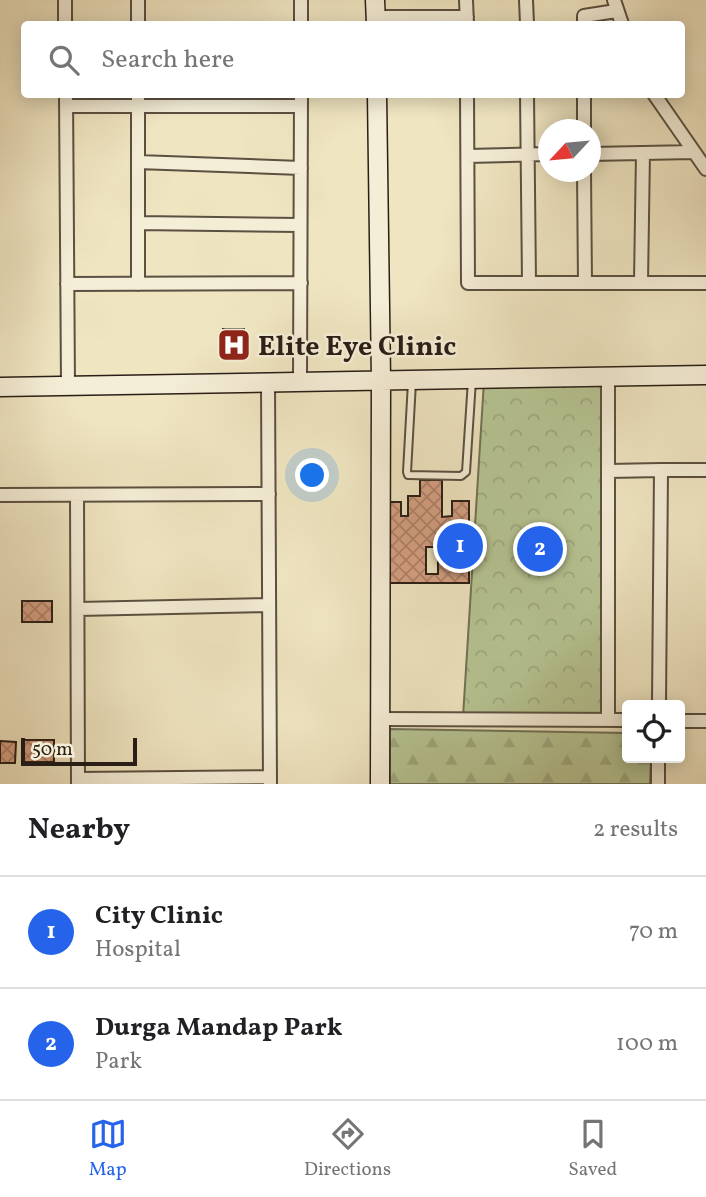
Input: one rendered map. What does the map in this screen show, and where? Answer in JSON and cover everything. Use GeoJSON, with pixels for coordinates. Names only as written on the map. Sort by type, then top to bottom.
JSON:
{"type":"FeatureCollection","features":[{"type":"Feature","properties":{"kind":"street"},"geometry":{"type":"LineString","coordinates":[[65,0],[65,21]]}},
{"type":"Feature","properties":{"kind":"street"},"geometry":{"type":"LineString","coordinates":[[138,0],[138,21]]}},
{"type":"Feature","properties":{"kind":"street"},"geometry":{"type":"LineString","coordinates":[[301,0],[301,21]]}},
{"type":"Feature","properties":{"kind":"street"},"geometry":{"type":"LineString","coordinates":[[375,14],[467,21],[466,0]]}},
{"type":"Feature","properties":{"kind":"street"},"geometry":{"type":"LineString","coordinates":[[526,0],[527,21]]}},
{"type":"Feature","properties":{"kind":"street"},"geometry":{"type":"LineString","coordinates":[[584,21],[584,16],[615,5]]}},
{"type":"Feature","properties":{"kind":"street"},"geometry":{"type":"LineString","coordinates":[[377,98],[381,380],[380,784]]}},
{"type":"Feature","properties":{"kind":"street"},"geometry":{"type":"LineString","coordinates":[[467,98],[468,283],[706,283]]}},
{"type":"Feature","properties":{"kind":"street"},"geometry":{"type":"LineString","coordinates":[[527,98],[529,282]]}},
{"type":"Feature","properties":{"kind":"street"},"geometry":{"type":"LineString","coordinates":[[584,98],[584,119]]}},
{"type":"Feature","properties":{"kind":"street"},"geometry":{"type":"LineString","coordinates":[[657,98],[706,169]]}},
{"type":"Feature","properties":{"kind":"street"},"geometry":{"type":"LineString","coordinates":[[68,386],[66,100],[301,100],[300,381]]}},
{"type":"Feature","properties":{"kind":"street"},"geometry":{"type":"LineString","coordinates":[[138,100],[138,284]]}},
{"type":"Feature","properties":{"kind":"street"},"geometry":{"type":"LineString","coordinates":[[601,154],[694,152]]}},
{"type":"Feature","properties":{"kind":"street"},"geometry":{"type":"LineString","coordinates":[[642,282],[643,153]]}},
{"type":"Feature","properties":{"kind":"street"},"geometry":{"type":"LineString","coordinates":[[468,156],[538,155]]}},
{"type":"Feature","properties":{"kind":"street"},"geometry":{"type":"LineString","coordinates":[[138,162],[301,168]]}},
{"type":"Feature","properties":{"kind":"street"},"geometry":{"type":"LineString","coordinates":[[584,182],[585,283]]}},
{"type":"Feature","properties":{"kind":"street"},"geometry":{"type":"LineString","coordinates":[[138,223],[300,225]]}},
{"type":"Feature","properties":{"kind":"street"},"geometry":{"type":"LineString","coordinates":[[67,284],[300,283]]}},
{"type":"Feature","properties":{"kind":"street"},"geometry":{"type":"LineString","coordinates":[[0,387],[706,375]]}},
{"type":"Feature","properties":{"kind":"street"},"geometry":{"type":"LineString","coordinates":[[608,376],[608,720]]}},
{"type":"Feature","properties":{"kind":"street"},"geometry":{"type":"LineString","coordinates":[[77,495],[78,781],[270,780],[268,382]]}},
{"type":"Feature","properties":{"kind":"street"},"geometry":{"type":"LineString","coordinates":[[659,700],[661,470]]}},
{"type":"Feature","properties":{"kind":"street"},"geometry":{"type":"LineString","coordinates":[[608,471],[706,470]]}},
{"type":"Feature","properties":{"kind":"street"},"geometry":{"type":"LineString","coordinates":[[0,495],[269,494]]}},
{"type":"Feature","properties":{"kind":"street"},"geometry":{"type":"LineString","coordinates":[[78,609],[269,605]]}},
{"type":"Feature","properties":{"kind":"street"},"geometry":{"type":"LineString","coordinates":[[380,719],[622,720]]}},
{"type":"Feature","properties":{"kind":"street"},"geometry":{"type":"LineString","coordinates":[[685,721],[706,721]]}},
{"type":"Feature","properties":{"kind":"street"},"geometry":{"type":"LineString","coordinates":[[658,784],[659,763]]}},
{"type":"Feature","properties":{"kind":"lane"},"geometry":{"type":"LineString","coordinates":[[412,379],[407,472],[411,476],[461,476],[466,472],[472,378]]}},
{"type":"Feature","properties":{"kind":"green space"},"geometry":{"type":"Polygon","coordinates":[[[605,379],[606,718],[463,717],[484,381],[605,379]]]}},
{"type":"Feature","properties":{"kind":"green space"},"geometry":{"type":"Polygon","coordinates":[[[390,729],[622,733],[622,763],[651,763],[650,784],[390,784],[390,729]]]}},
{"type":"Feature","properties":{"kind":"building"},"geometry":{"type":"Polygon","coordinates":[[[223,329],[244,329],[244,357],[224,358],[223,329]]]}},
{"type":"Feature","properties":{"kind":"building"},"geometry":{"type":"Polygon","coordinates":[[[420,480],[442,480],[442,517],[452,516],[452,501],[469,501],[469,583],[388,583],[388,502],[401,502],[401,516],[408,516],[408,496],[420,496],[420,480]],[[426,547],[426,574],[438,574],[438,547],[426,547]]]}},
{"type":"Feature","properties":{"kind":"building"},"geometry":{"type":"Polygon","coordinates":[[[22,601],[52,601],[52,622],[22,622],[22,601]]]}},
{"type":"Feature","properties":{"kind":"building"},"geometry":{"type":"Polygon","coordinates":[[[23,740],[54,740],[54,762],[24,762],[23,740]]]}},
{"type":"Feature","properties":{"kind":"building"},"geometry":{"type":"Polygon","coordinates":[[[0,741],[16,742],[15,763],[0,763],[0,741]]]}},
{"type":"Feature","properties":{"kind":"place","name":"Elite Eye Clinic"},"geometry":{"type":"Point","coordinates":[234,345]}},
{"type":"Feature","properties":{"kind":"place","name":"City Clinic"},"geometry":{"type":"Point","coordinates":[460,546]}},
{"type":"Feature","properties":{"kind":"place","name":"Durga Mandap Park"},"geometry":{"type":"Point","coordinates":[540,549]}}]}
